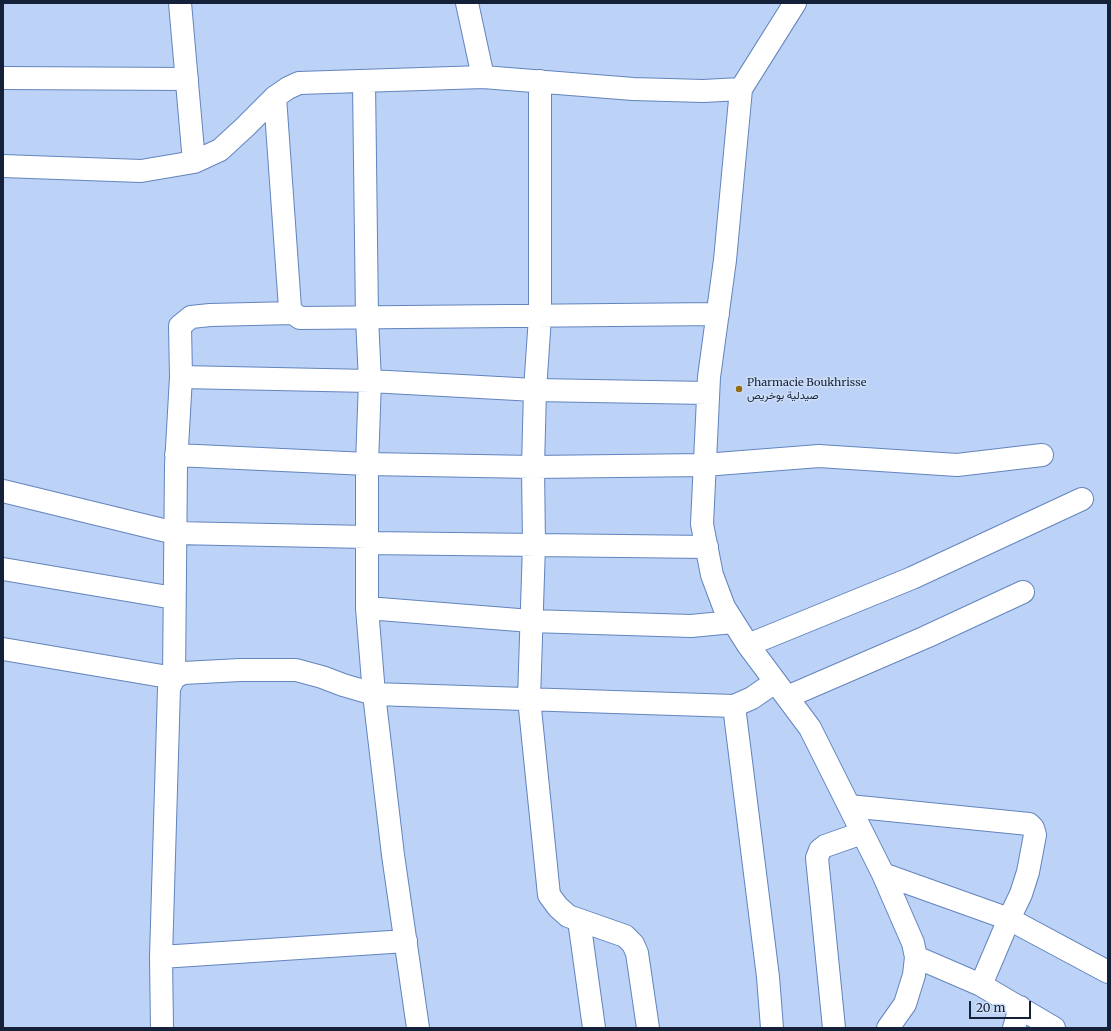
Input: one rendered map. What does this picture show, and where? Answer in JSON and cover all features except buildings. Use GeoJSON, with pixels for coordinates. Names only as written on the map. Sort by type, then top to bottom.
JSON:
{"type":"FeatureCollection","features":[{"type":"Feature","properties":{"kind":"street"},"geometry":{"type":"LineString","coordinates":[[180,3],[194,162]]}},
{"type":"Feature","properties":{"kind":"street"},"geometry":{"type":"LineString","coordinates":[[468,3],[484,77]]}},
{"type":"Feature","properties":{"kind":"street"},"geometry":{"type":"LineString","coordinates":[[795,3],[741,89],[725,260],[709,377],[702,524],[712,574],[724,607],[748,645],[810,728],[883,874],[913,943],[916,957],[914,975],[905,1004],[888,1028]]}},
{"type":"Feature","properties":{"kind":"street"},"geometry":{"type":"LineString","coordinates":[[3,166],[141,170],[194,162],[220,150],[246,127],[275,97],[288,88],[299,83],[484,77],[634,89],[703,91],[741,89]]}},
{"type":"Feature","properties":{"kind":"street"},"geometry":{"type":"LineString","coordinates":[[3,78],[187,79]]}},
{"type":"Feature","properties":{"kind":"street"},"geometry":{"type":"LineString","coordinates":[[364,82],[366,318],[370,381],[367,464],[367,608],[374,694],[392,848],[418,1028]]}},
{"type":"Feature","properties":{"kind":"street"},"geometry":{"type":"LineString","coordinates":[[540,82],[540,317],[535,390],[533,467],[534,545],[529,699],[549,895],[558,907],[568,916],[625,936],[633,944],[637,953],[648,1028]]}},
{"type":"Feature","properties":{"kind":"street"},"geometry":{"type":"LineString","coordinates":[[275,97],[290,308],[293,313],[300,318],[540,317],[718,314]]}},
{"type":"Feature","properties":{"kind":"street"},"geometry":{"type":"LineString","coordinates":[[162,1028],[161,957],[169,688],[174,678],[176,455],[181,377],[180,326],[191,317],[210,315],[293,313]]}},
{"type":"Feature","properties":{"kind":"street"},"geometry":{"type":"LineString","coordinates":[[181,377],[370,381],[535,390],[708,393]]}},
{"type":"Feature","properties":{"kind":"street"},"geometry":{"type":"LineString","coordinates":[[176,455],[367,464],[533,467],[704,465],[820,456],[957,465],[1042,455]]}},
{"type":"Feature","properties":{"kind":"street"},"geometry":{"type":"LineString","coordinates":[[3,491],[175,533],[534,545],[707,547]]}},
{"type":"Feature","properties":{"kind":"street"},"geometry":{"type":"LineString","coordinates":[[748,645],[912,578],[1082,499]]}},
{"type":"Feature","properties":{"kind":"street"},"geometry":{"type":"LineString","coordinates":[[3,570],[174,598]]}},
{"type":"Feature","properties":{"kind":"street"},"geometry":{"type":"LineString","coordinates":[[3,649],[174,678],[183,673],[240,670],[296,670],[374,694],[734,706],[752,698],[926,637],[1023,592]]}},
{"type":"Feature","properties":{"kind":"street"},"geometry":{"type":"LineString","coordinates":[[367,608],[531,621],[691,626],[733,622]]}},
{"type":"Feature","properties":{"kind":"street"},"geometry":{"type":"LineString","coordinates":[[734,706],[768,969],[772,1028]]}},
{"type":"Feature","properties":{"kind":"street"},"geometry":{"type":"LineString","coordinates":[[849,806],[1029,824],[1033,828],[1035,835],[1028,872],[1021,894],[1008,919],[981,985]]}},
{"type":"Feature","properties":{"kind":"street"},"geometry":{"type":"LineString","coordinates":[[834,1028],[817,858],[820,850],[825,846],[862,833]]}},
{"type":"Feature","properties":{"kind":"street"},"geometry":{"type":"LineString","coordinates":[[883,874],[1008,919],[1108,972]]}},
{"type":"Feature","properties":{"kind":"street"},"geometry":{"type":"LineString","coordinates":[[579,920],[594,1028]]}},
{"type":"Feature","properties":{"kind":"street"},"geometry":{"type":"LineString","coordinates":[[161,957],[406,941]]}},
{"type":"Feature","properties":{"kind":"street"},"geometry":{"type":"LineString","coordinates":[[916,957],[981,985],[1054,1028]]}},
{"type":"Feature","properties":{"kind":"street"},"geometry":{"type":"LineString","coordinates":[[1014,1028],[1020,1007]]}},
{"type":"Feature","properties":{"kind":"place","name":"Pharmacie Boukhrisse صيدلية بوخريص"},"geometry":{"type":"Point","coordinates":[739,389]}}]}
